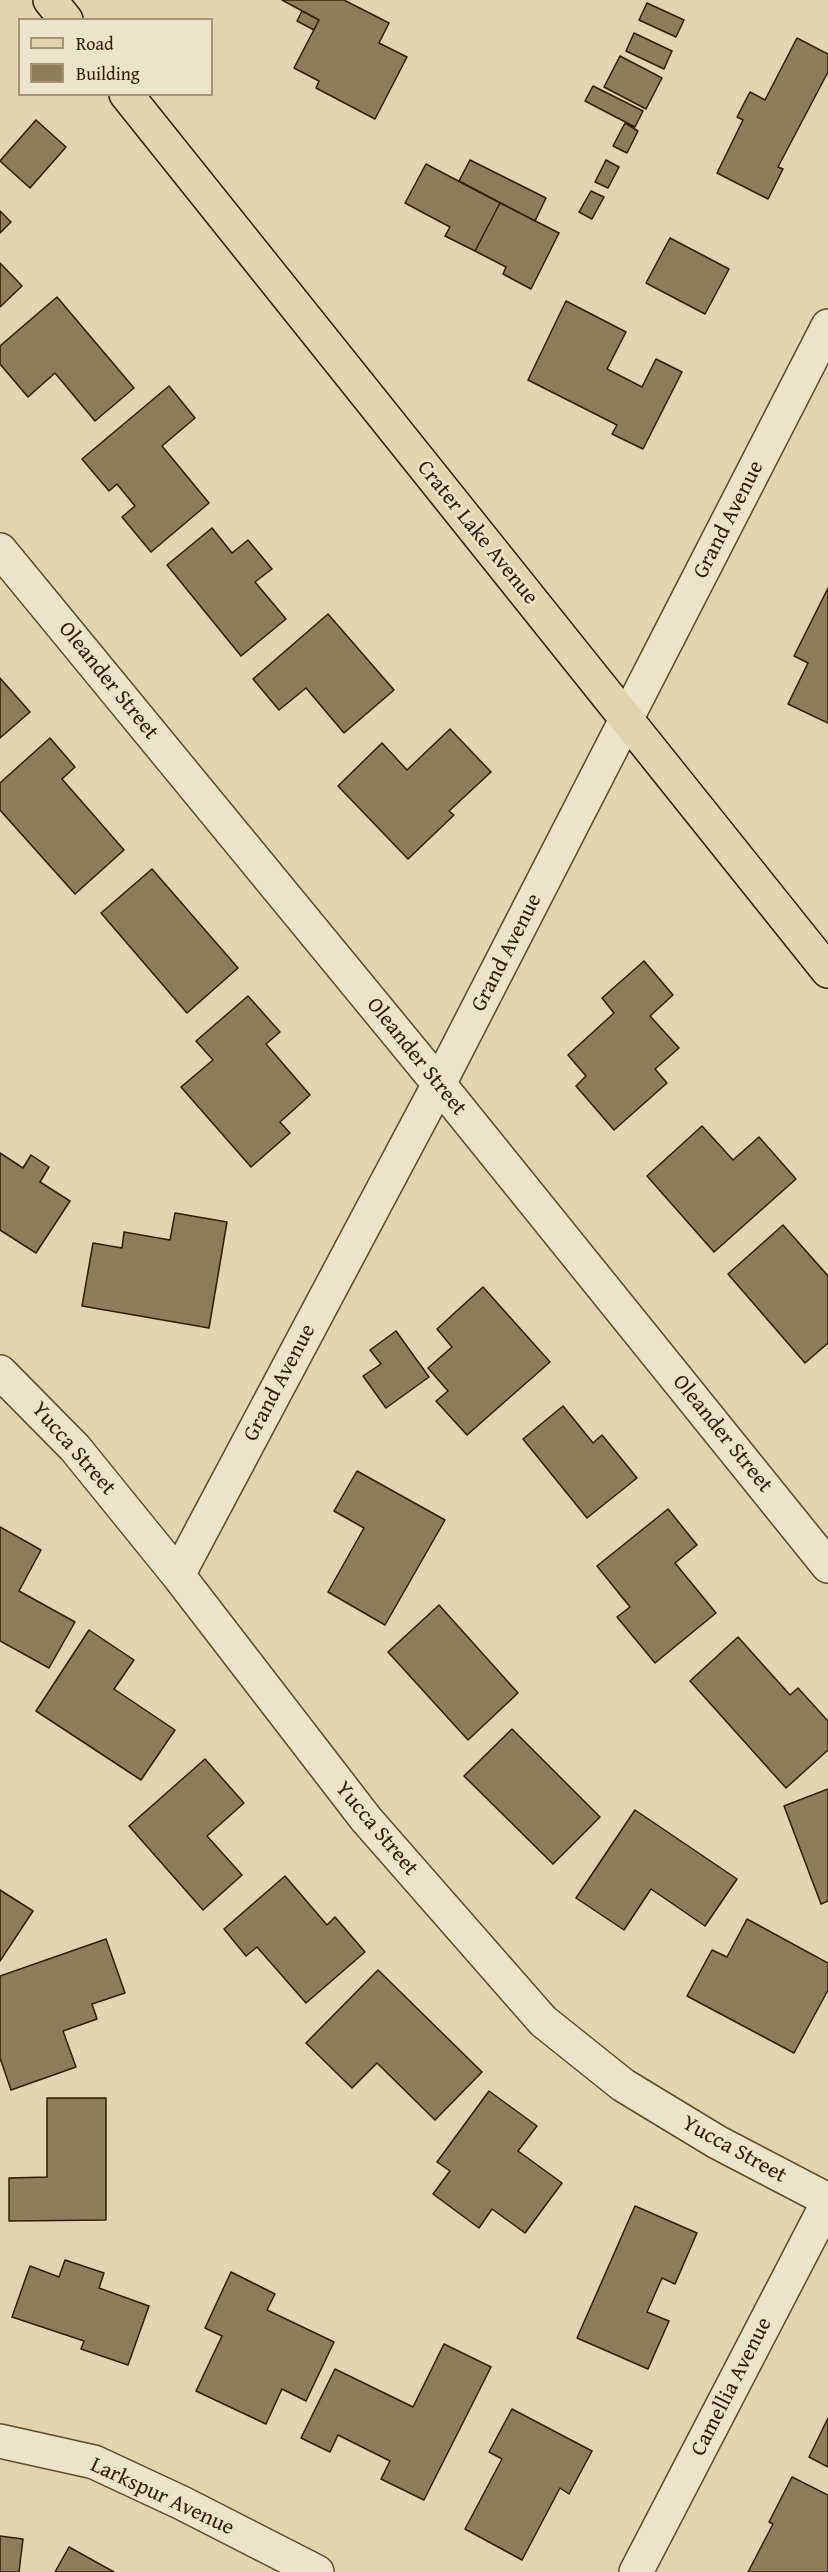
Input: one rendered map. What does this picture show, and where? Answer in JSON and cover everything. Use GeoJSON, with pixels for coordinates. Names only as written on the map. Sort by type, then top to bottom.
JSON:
{"type":"FeatureCollection","features":[{"type":"Feature","properties":{"kind":"main road"},"geometry":{"type":"LineString","coordinates":[[50,0],[64,18]]}},
{"type":"Feature","properties":{"kind":"main road","name":"Crater Lake Avenue"},"geometry":{"type":"LineString","coordinates":[[128,96],[828,971]]}},
{"type":"Feature","properties":{"kind":"street","name":"Grand Avenue"},"geometry":{"type":"LineString","coordinates":[[178,1575],[439,1084],[828,326]]}},
{"type":"Feature","properties":{"kind":"street","name":"Oleander Street"},"geometry":{"type":"LineString","coordinates":[[0,550],[439,1084],[828,1566]]}},
{"type":"Feature","properties":{"kind":"street","name":"Yucca Street"},"geometry":{"type":"LineString","coordinates":[[0,1372],[75,1448],[178,1575],[366,1819],[543,2021],[623,2085],[717,2142],[828,2201]]}},
{"type":"Feature","properties":{"kind":"street","name":"Camellia Avenue"},"geometry":{"type":"LineString","coordinates":[[636,2572],[828,2201]]}},
{"type":"Feature","properties":{"kind":"street","name":"Larkspur Avenue"},"geometry":{"type":"LineString","coordinates":[[0,2441],[94,2462],[182,2503],[317,2572]]}},
{"type":"Feature","properties":{"kind":"building"},"geometry":{"type":"Polygon","coordinates":[[[282,0],[344,0],[389,23],[379,43],[407,57],[375,119],[316,88],[319,81],[294,68],[319,20],[282,0]]]}},
{"type":"Feature","properties":{"kind":"building"},"geometry":{"type":"Polygon","coordinates":[[[647,3],[684,20],[676,37],[639,20],[647,3]]]}},
{"type":"Feature","properties":{"kind":"building"},"geometry":{"type":"Polygon","coordinates":[[[302,11],[319,20],[314,30],[297,21],[302,11]]]}},
{"type":"Feature","properties":{"kind":"building"},"geometry":{"type":"Polygon","coordinates":[[[634,33],[672,51],[664,69],[626,51],[634,33]]]}},
{"type":"Feature","properties":{"kind":"building"},"geometry":{"type":"Polygon","coordinates":[[[797,38],[828,54],[828,72],[778,167],[783,169],[768,199],[717,173],[743,120],[737,117],[750,92],[765,100],[797,38]]]}},
{"type":"Feature","properties":{"kind":"building"},"geometry":{"type":"Polygon","coordinates":[[[620,56],[662,78],[646,109],[604,87],[620,56]]]}},
{"type":"Feature","properties":{"kind":"building"},"geometry":{"type":"Polygon","coordinates":[[[593,86],[643,111],[635,127],[585,101],[593,86]]]}},
{"type":"Feature","properties":{"kind":"building"},"geometry":{"type":"Polygon","coordinates":[[[36,120],[66,147],[30,188],[0,161],[36,120]]]}},
{"type":"Feature","properties":{"kind":"building"},"geometry":{"type":"Polygon","coordinates":[[[625,123],[638,131],[627,153],[613,146],[625,123]]]}},
{"type":"Feature","properties":{"kind":"building"},"geometry":{"type":"Polygon","coordinates":[[[470,160],[546,198],[535,221],[459,181],[470,160]]]}},
{"type":"Feature","properties":{"kind":"building"},"geometry":{"type":"Polygon","coordinates":[[[606,160],[619,167],[608,188],[595,182],[606,160]]]}},
{"type":"Feature","properties":{"kind":"building"},"geometry":{"type":"Polygon","coordinates":[[[426,164],[500,203],[475,251],[445,236],[450,227],[405,203],[426,164]]]}},
{"type":"Feature","properties":{"kind":"building"},"geometry":{"type":"Polygon","coordinates":[[[591,191],[604,197],[592,219],[579,212],[591,191]]]}},
{"type":"Feature","properties":{"kind":"building"},"geometry":{"type":"Polygon","coordinates":[[[500,203],[559,233],[531,289],[503,274],[506,267],[475,251],[500,203]]]}},
{"type":"Feature","properties":{"kind":"building"},"geometry":{"type":"Polygon","coordinates":[[[0,211],[11,222],[0,233],[0,211]]]}},
{"type":"Feature","properties":{"kind":"building"},"geometry":{"type":"Polygon","coordinates":[[[670,238],[729,269],[705,314],[646,283],[670,238]]]}},
{"type":"Feature","properties":{"kind":"building"},"geometry":{"type":"Polygon","coordinates":[[[0,263],[22,286],[0,307],[0,263]]]}},
{"type":"Feature","properties":{"kind":"building"},"geometry":{"type":"Polygon","coordinates":[[[57,297],[134,388],[95,421],[55,373],[28,397],[0,364],[0,346],[57,297]]]}},
{"type":"Feature","properties":{"kind":"building"},"geometry":{"type":"Polygon","coordinates":[[[566,301],[626,332],[607,369],[642,387],[656,359],[682,372],[643,449],[612,434],[617,425],[528,380],[566,301]]]}},
{"type":"Feature","properties":{"kind":"building"},"geometry":{"type":"Polygon","coordinates":[[[169,386],[195,418],[162,446],[209,503],[151,552],[122,517],[135,506],[117,484],[109,491],[82,459],[169,386]]]}},
{"type":"Feature","properties":{"kind":"building"},"geometry":{"type":"Polygon","coordinates":[[[212,528],[232,553],[248,540],[272,569],[255,582],[286,619],[241,656],[167,565],[212,528]]]}},
{"type":"Feature","properties":{"kind":"building"},"geometry":{"type":"Polygon","coordinates":[[[828,588],[828,723],[788,704],[808,663],[794,656],[828,588]]]}},
{"type":"Feature","properties":{"kind":"building"},"geometry":{"type":"Polygon","coordinates":[[[328,614],[394,690],[344,733],[306,688],[279,710],[253,679],[328,614]]]}},
{"type":"Feature","properties":{"kind":"building"},"geometry":{"type":"Polygon","coordinates":[[[0,678],[30,712],[0,738],[0,678]]]}},
{"type":"Feature","properties":{"kind":"building"},"geometry":{"type":"Polygon","coordinates":[[[450,729],[491,772],[449,811],[454,815],[408,859],[338,786],[382,743],[407,770],[450,729]]]}},
{"type":"Feature","properties":{"kind":"building"},"geometry":{"type":"Polygon","coordinates":[[[50,738],[75,767],[62,779],[124,850],[75,894],[0,810],[0,783],[50,738]]]}},
{"type":"Feature","properties":{"kind":"building"},"geometry":{"type":"Polygon","coordinates":[[[152,869],[238,968],[187,1013],[101,913],[152,869]]]}},
{"type":"Feature","properties":{"kind":"building"},"geometry":{"type":"Polygon","coordinates":[[[644,961],[673,995],[650,1016],[679,1048],[655,1069],[667,1083],[614,1130],[576,1086],[586,1076],[568,1055],[614,1013],[602,998],[644,961]]]}},
{"type":"Feature","properties":{"kind":"building"},"geometry":{"type":"Polygon","coordinates":[[[248,996],[280,1032],[266,1044],[310,1095],[280,1122],[290,1133],[251,1167],[181,1087],[213,1060],[196,1041],[248,996]]]}},
{"type":"Feature","properties":{"kind":"building"},"geometry":{"type":"Polygon","coordinates":[[[702,1126],[733,1160],[759,1137],[796,1179],[714,1252],[647,1176],[702,1126]]]}},
{"type":"Feature","properties":{"kind":"building"},"geometry":{"type":"Polygon","coordinates":[[[0,1153],[23,1168],[31,1155],[49,1167],[40,1182],[70,1201],[36,1253],[0,1230],[0,1153]]]}},
{"type":"Feature","properties":{"kind":"building"},"geometry":{"type":"Polygon","coordinates":[[[175,1213],[227,1222],[209,1328],[82,1306],[93,1243],[122,1248],[124,1232],[170,1240],[175,1213]]]}},
{"type":"Feature","properties":{"kind":"building"},"geometry":{"type":"Polygon","coordinates":[[[783,1225],[828,1276],[828,1343],[805,1363],[728,1274],[783,1225]]]}},
{"type":"Feature","properties":{"kind":"building"},"geometry":{"type":"Polygon","coordinates":[[[483,1287],[550,1362],[467,1435],[436,1401],[448,1391],[428,1368],[452,1347],[437,1329],[483,1287]]]}},
{"type":"Feature","properties":{"kind":"building"},"geometry":{"type":"Polygon","coordinates":[[[396,1331],[429,1377],[386,1408],[363,1376],[381,1364],[370,1350],[396,1331]]]}},
{"type":"Feature","properties":{"kind":"building"},"geometry":{"type":"Polygon","coordinates":[[[563,1406],[593,1443],[602,1435],[637,1478],[587,1518],[523,1439],[563,1406]]]}},
{"type":"Feature","properties":{"kind":"building"},"geometry":{"type":"Polygon","coordinates":[[[357,1471],[445,1520],[385,1625],[328,1592],[364,1528],[334,1511],[357,1471]]]}},
{"type":"Feature","properties":{"kind":"building"},"geometry":{"type":"Polygon","coordinates":[[[668,1509],[697,1545],[675,1563],[716,1613],[655,1663],[617,1617],[630,1607],[597,1566],[668,1509]]]}},
{"type":"Feature","properties":{"kind":"building"},"geometry":{"type":"Polygon","coordinates":[[[0,1527],[41,1550],[19,1591],[75,1622],[49,1668],[0,1641],[0,1527]]]}},
{"type":"Feature","properties":{"kind":"building"},"geometry":{"type":"Polygon","coordinates":[[[439,1605],[518,1693],[468,1740],[388,1652],[439,1605]]]}},
{"type":"Feature","properties":{"kind":"building"},"geometry":{"type":"Polygon","coordinates":[[[89,1630],[134,1660],[114,1689],[175,1730],[141,1780],[36,1711],[89,1630]]]}},
{"type":"Feature","properties":{"kind":"building"},"geometry":{"type":"Polygon","coordinates":[[[738,1637],[790,1695],[798,1688],[828,1721],[828,1750],[786,1788],[690,1681],[738,1637]]]}},
{"type":"Feature","properties":{"kind":"building"},"geometry":{"type":"Polygon","coordinates":[[[512,1729],[600,1817],[553,1864],[464,1776],[512,1729]]]}},
{"type":"Feature","properties":{"kind":"building"},"geometry":{"type":"Polygon","coordinates":[[[205,1759],[244,1803],[207,1836],[242,1875],[203,1910],[129,1826],[205,1759]]]}},
{"type":"Feature","properties":{"kind":"building"},"geometry":{"type":"Polygon","coordinates":[[[828,1789],[828,1901],[821,1904],[784,1806],[828,1789]]]}},
{"type":"Feature","properties":{"kind":"building"},"geometry":{"type":"Polygon","coordinates":[[[635,1810],[737,1879],[705,1926],[651,1889],[624,1930],[576,1898],[635,1810]]]}},
{"type":"Feature","properties":{"kind":"building"},"geometry":{"type":"Polygon","coordinates":[[[285,1876],[327,1925],[335,1917],[365,1952],[306,2003],[257,1947],[246,1956],[224,1929],[285,1876]]]}},
{"type":"Feature","properties":{"kind":"building"},"geometry":{"type":"Polygon","coordinates":[[[0,1890],[33,1911],[0,1961],[0,1890]]]}},
{"type":"Feature","properties":{"kind":"building"},"geometry":{"type":"Polygon","coordinates":[[[747,1919],[828,1963],[828,1990],[794,2053],[687,1996],[712,1950],[727,1957],[747,1919]]]}},
{"type":"Feature","properties":{"kind":"building"},"geometry":{"type":"Polygon","coordinates":[[[106,1939],[125,1993],[92,2004],[97,2019],[63,2031],[76,2067],[11,2090],[0,2058],[0,1976],[106,1939]]]}},
{"type":"Feature","properties":{"kind":"building"},"geometry":{"type":"Polygon","coordinates":[[[378,1970],[482,2072],[435,2120],[377,2063],[352,2088],[306,2043],[378,1970]]]}},
{"type":"Feature","properties":{"kind":"building"},"geometry":{"type":"Polygon","coordinates":[[[489,2091],[537,2126],[518,2151],[562,2183],[525,2233],[492,2209],[479,2228],[433,2194],[450,2171],[437,2162],[489,2091]]]}},
{"type":"Feature","properties":{"kind":"building"},"geometry":{"type":"Polygon","coordinates":[[[47,2098],[106,2098],[106,2220],[9,2221],[9,2178],[47,2177],[47,2098]]]}},
{"type":"Feature","properties":{"kind":"building"},"geometry":{"type":"Polygon","coordinates":[[[635,2206],[697,2233],[675,2284],[662,2278],[647,2312],[669,2321],[648,2369],[577,2338],[635,2206]]]}},
{"type":"Feature","properties":{"kind":"building"},"geometry":{"type":"Polygon","coordinates":[[[65,2260],[104,2273],[99,2288],[149,2306],[128,2365],[81,2349],[84,2341],[12,2317],[30,2266],[59,2277],[65,2260]]]}},
{"type":"Feature","properties":{"kind":"building"},"geometry":{"type":"Polygon","coordinates":[[[231,2272],[275,2294],[267,2310],[334,2342],[306,2401],[282,2389],[266,2424],[196,2391],[222,2336],[205,2328],[231,2272]]]}},
{"type":"Feature","properties":{"kind":"building"},"geometry":{"type":"Polygon","coordinates":[[[444,2344],[491,2367],[424,2500],[381,2479],[390,2461],[338,2435],[330,2452],[301,2438],[335,2369],[413,2407],[444,2344]]]}},
{"type":"Feature","properties":{"kind":"building"},"geometry":{"type":"Polygon","coordinates":[[[512,2409],[592,2451],[569,2494],[560,2488],[522,2560],[465,2529],[502,2459],[489,2452],[512,2409]]]}},
{"type":"Feature","properties":{"kind":"building"},"geometry":{"type":"Polygon","coordinates":[[[828,2418],[828,2467],[809,2457],[828,2418]]]}},
{"type":"Feature","properties":{"kind":"building"},"geometry":{"type":"Polygon","coordinates":[[[792,2477],[828,2495],[828,2572],[748,2572],[773,2524],[769,2522],[792,2477]]]}},
{"type":"Feature","properties":{"kind":"building"},"geometry":{"type":"Polygon","coordinates":[[[0,2536],[23,2539],[19,2572],[0,2572],[0,2536]]]}},
{"type":"Feature","properties":{"kind":"building"},"geometry":{"type":"Polygon","coordinates":[[[69,2547],[114,2572],[55,2572],[69,2547]]]}}]}
